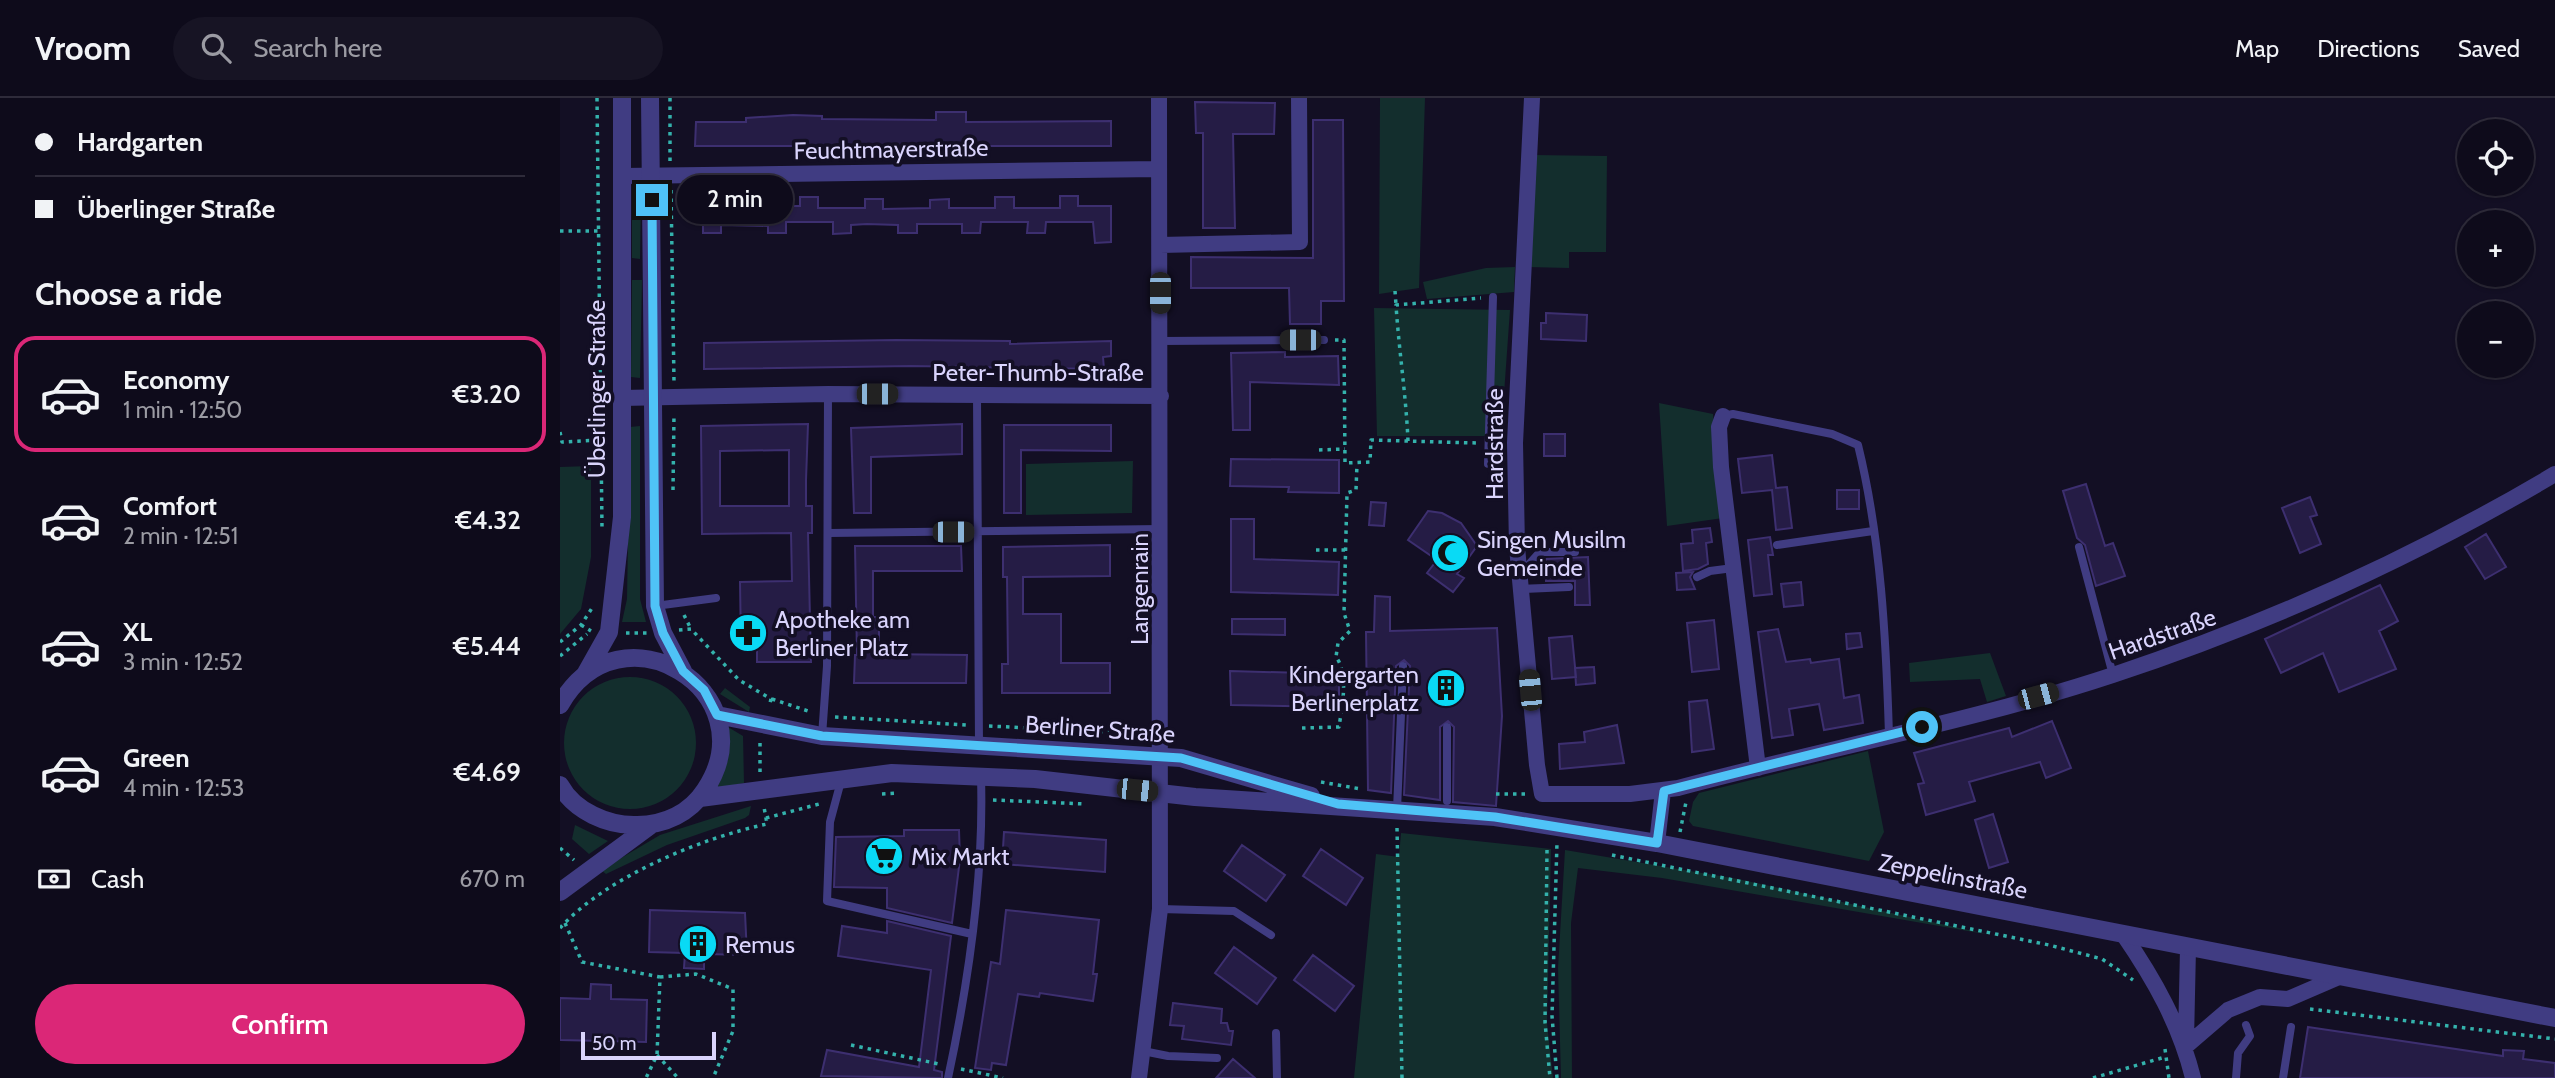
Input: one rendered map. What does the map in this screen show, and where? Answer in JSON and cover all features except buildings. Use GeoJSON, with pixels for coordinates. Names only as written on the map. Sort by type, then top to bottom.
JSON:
{"type":"FeatureCollection","features":[{"type":"Feature","properties":{"kind":"street","name":"Überlinger Straße"},"geometry":{"type":"LineString","coordinates":[[586,673],[609,632],[622,517],[622,98]]}},
{"type":"Feature","properties":{"kind":"street"},"geometry":{"type":"LineString","coordinates":[[650,98],[655,606],[663,633],[683,671]]}},
{"type":"Feature","properties":{"kind":"street","name":"Langenrain"},"geometry":{"type":"LineString","coordinates":[[1139,1078],[1160,909],[1162,757],[1159,98]]}},
{"type":"Feature","properties":{"kind":"street"},"geometry":{"type":"LineString","coordinates":[[1160,245],[1300,242],[1299,98]]}},
{"type":"Feature","properties":{"kind":"street","name":"Hardstraße"},"geometry":{"type":"LineString","coordinates":[[1532,98],[1515,443],[1520,582],[1542,794],[1664,791],[2112,676],[2249,628],[2377,569],[2493,511],[2555,474]]}},
{"type":"Feature","properties":{"kind":"street","name":"Feuchtmayerstraße"},"geometry":{"type":"LineString","coordinates":[[622,176],[1159,169]]}},
{"type":"Feature","properties":{"kind":"street","name":"Peter-Thumb-Straße"},"geometry":{"type":"LineString","coordinates":[[621,398],[828,394],[1161,396]]}},
{"type":"Feature","properties":{"kind":"street"},"geometry":{"type":"LineString","coordinates":[[1723,416],[1719,427],[1721,467],[1758,768]]}},
{"type":"Feature","properties":{"kind":"street"},"geometry":{"type":"LineString","coordinates":[[560,892],[651,825],[686,811],[700,798],[712,780],[720,759],[721,737],[717,715],[704,690],[683,671],[659,660],[634,657],[609,662],[586,673],[562,699]]}},
{"type":"Feature","properties":{"kind":"street","name":"Berliner Straße"},"geometry":{"type":"LineString","coordinates":[[717,715],[761,726],[822,736],[1162,757],[1197,762],[1338,804]]}},
{"type":"Feature","properties":{"kind":"street"},"geometry":{"type":"LineString","coordinates":[[700,798],[892,773],[1035,779],[1162,792],[1338,804]]}},
{"type":"Feature","properties":{"kind":"street"},"geometry":{"type":"LineString","coordinates":[[561,787],[575,804],[594,816],[621,825],[651,825]]}},
{"type":"Feature","properties":{"kind":"street"},"geometry":{"type":"LineString","coordinates":[[560,808],[561,787]]}},
{"type":"Feature","properties":{"kind":"street"},"geometry":{"type":"LineString","coordinates":[[1657,843],[1664,791]]}},
{"type":"Feature","properties":{"kind":"street","name":"Zeppelinstraße"},"geometry":{"type":"LineString","coordinates":[[1338,804],[1397,818],[1495,817],[1559,834],[1657,843],[2555,1018]]}},
{"type":"Feature","properties":{"kind":"street"},"geometry":{"type":"LineString","coordinates":[[2123,934],[2155,983],[2185,1047],[2193,1078]]}},
{"type":"Feature","properties":{"kind":"street"},"geometry":{"type":"LineString","coordinates":[[2185,1047],[2188,948]]}},
{"type":"Feature","properties":{"kind":"street"},"geometry":{"type":"LineString","coordinates":[[2185,1047],[2228,1010],[2260,997],[2288,999],[2339,976]]}},
{"type":"Feature","properties":{"kind":"lane"},"geometry":{"type":"LineString","coordinates":[[1488,464],[1493,297]]}},
{"type":"Feature","properties":{"kind":"lane"},"geometry":{"type":"LineString","coordinates":[[1161,341],[1324,340]]}},
{"type":"Feature","properties":{"kind":"lane"},"geometry":{"type":"LineString","coordinates":[[822,736],[827,666],[828,394]]}},
{"type":"Feature","properties":{"kind":"lane"},"geometry":{"type":"LineString","coordinates":[[977,395],[979,747]]}},
{"type":"Feature","properties":{"kind":"lane"},"geometry":{"type":"LineString","coordinates":[[1723,416],[1733,414],[1832,433],[1857,445],[1873,531],[1887,663],[1889,734]]}},
{"type":"Feature","properties":{"kind":"lane"},"geometry":{"type":"LineString","coordinates":[[829,533],[1161,529]]}},
{"type":"Feature","properties":{"kind":"lane"},"geometry":{"type":"LineString","coordinates":[[1777,545],[1873,531]]}},
{"type":"Feature","properties":{"kind":"lane"},"geometry":{"type":"LineString","coordinates":[[2078,547],[2112,676]]}},
{"type":"Feature","properties":{"kind":"lane"},"geometry":{"type":"LineString","coordinates":[[1569,587],[1520,582],[1539,552],[1575,552]]}},
{"type":"Feature","properties":{"kind":"lane"},"geometry":{"type":"LineString","coordinates":[[1698,577],[1710,571],[1733,568]]}},
{"type":"Feature","properties":{"kind":"lane"},"geometry":{"type":"LineString","coordinates":[[655,606],[716,598]]}},
{"type":"Feature","properties":{"kind":"lane"},"geometry":{"type":"LineString","coordinates":[[1397,818],[1404,666]]}},
{"type":"Feature","properties":{"kind":"lane"},"geometry":{"type":"LineString","coordinates":[[1447,727],[1447,801]]}},
{"type":"Feature","properties":{"kind":"lane"},"geometry":{"type":"LineString","coordinates":[[948,1078],[963,1007],[972,934],[981,777]]}},
{"type":"Feature","properties":{"kind":"lane"},"geometry":{"type":"LineString","coordinates":[[842,778],[830,822],[827,901],[972,934]]}},
{"type":"Feature","properties":{"kind":"lane"},"geometry":{"type":"LineString","coordinates":[[1160,909],[1234,911],[1271,935]]}},
{"type":"Feature","properties":{"kind":"lane"},"geometry":{"type":"LineString","coordinates":[[2236,1078],[2238,1053],[2250,1036],[2246,1025]]}},
{"type":"Feature","properties":{"kind":"lane"},"geometry":{"type":"LineString","coordinates":[[2283,1078],[2291,1027]]}},
{"type":"Feature","properties":{"kind":"lane"},"geometry":{"type":"LineString","coordinates":[[1276,1033],[1278,1078]]}},
{"type":"Feature","properties":{"kind":"lane"},"geometry":{"type":"LineString","coordinates":[[1143,1051],[1168,1056],[1217,1058]]}},
{"type":"Feature","properties":{"kind":"path"},"geometry":{"type":"LineString","coordinates":[[597,98],[602,539]]}},
{"type":"Feature","properties":{"kind":"path"},"geometry":{"type":"LineString","coordinates":[[670,98],[675,397],[673,501]]}},
{"type":"Feature","properties":{"kind":"path"},"geometry":{"type":"LineString","coordinates":[[560,231],[598,231]]}},
{"type":"Feature","properties":{"kind":"path"},"geometry":{"type":"LineString","coordinates":[[1395,291],[1409,441]]}},
{"type":"Feature","properties":{"kind":"path"},"geometry":{"type":"LineString","coordinates":[[1396,305],[1493,297]]}},
{"type":"Feature","properties":{"kind":"path"},"geometry":{"type":"LineString","coordinates":[[1324,340],[1343,340],[1345,463],[1370,462],[1371,440],[1489,443]]}},
{"type":"Feature","properties":{"kind":"path"},"geometry":{"type":"LineString","coordinates":[[560,432],[562,442],[599,440]]}},
{"type":"Feature","properties":{"kind":"path"},"geometry":{"type":"LineString","coordinates":[[1319,450],[1345,449]]}},
{"type":"Feature","properties":{"kind":"path"},"geometry":{"type":"LineString","coordinates":[[1302,728],[1339,727],[1343,678],[1341,664],[1336,657],[1338,643],[1350,631],[1344,613],[1346,493],[1356,490],[1357,464]]}},
{"type":"Feature","properties":{"kind":"path"},"geometry":{"type":"LineString","coordinates":[[1316,550],[1345,550]]}},
{"type":"Feature","properties":{"kind":"path"},"geometry":{"type":"LineString","coordinates":[[560,642],[581,625],[595,603]]}},
{"type":"Feature","properties":{"kind":"path"},"geometry":{"type":"LineString","coordinates":[[677,603],[691,629]]}},
{"type":"Feature","properties":{"kind":"path"},"geometry":{"type":"LineString","coordinates":[[560,928],[598,897],[676,852],[767,824],[762,788],[761,726]]}},
{"type":"Feature","properties":{"kind":"path"},"geometry":{"type":"LineString","coordinates":[[1675,868],[1690,785]]}},
{"type":"Feature","properties":{"kind":"path"},"geometry":{"type":"LineString","coordinates":[[878,794],[904,792]]}},
{"type":"Feature","properties":{"kind":"path"},"geometry":{"type":"LineString","coordinates":[[1496,794],[1542,794]]}},
{"type":"Feature","properties":{"kind":"path"},"geometry":{"type":"LineString","coordinates":[[766,818],[837,798]]}},
{"type":"Feature","properties":{"kind":"path"},"geometry":{"type":"LineString","coordinates":[[981,800],[1093,804]]}},
{"type":"Feature","properties":{"kind":"path"},"geometry":{"type":"LineString","coordinates":[[1384,825],[1397,818]]}},
{"type":"Feature","properties":{"kind":"path"},"geometry":{"type":"LineString","coordinates":[[1397,818],[1410,827]]}},
{"type":"Feature","properties":{"kind":"path"},"geometry":{"type":"LineString","coordinates":[[1397,818],[1402,1078]]}},
{"type":"Feature","properties":{"kind":"path"},"geometry":{"type":"LineString","coordinates":[[1544,841],[1559,834]]}},
{"type":"Feature","properties":{"kind":"path"},"geometry":{"type":"LineString","coordinates":[[1559,834],[1566,846]]}},
{"type":"Feature","properties":{"kind":"path"},"geometry":{"type":"LineString","coordinates":[[1557,1078],[1552,1016],[1559,834]]}},
{"type":"Feature","properties":{"kind":"path"},"geometry":{"type":"LineString","coordinates":[[1547,850],[1545,1022],[1550,1078]]}},
{"type":"Feature","properties":{"kind":"path"},"geometry":{"type":"LineString","coordinates":[[1606,854],[2049,945],[2102,959],[2134,981]]}},
{"type":"Feature","properties":{"kind":"path"},"geometry":{"type":"LineString","coordinates":[[565,922],[582,962],[660,977],[696,974],[733,989],[733,1031],[713,1078]]}},
{"type":"Feature","properties":{"kind":"path"},"geometry":{"type":"LineString","coordinates":[[646,1078],[657,1055],[660,977]]}},
{"type":"Feature","properties":{"kind":"path"},"geometry":{"type":"LineString","coordinates":[[2308,1008],[2555,1039]]}},
{"type":"Feature","properties":{"kind":"path"},"geometry":{"type":"LineString","coordinates":[[851,1045],[1003,1078]]}},
{"type":"Feature","properties":{"kind":"path"},"geometry":{"type":"LineString","coordinates":[[2093,1078],[2185,1047]]}},
{"type":"Feature","properties":{"kind":"path"},"geometry":{"type":"LineString","coordinates":[[657,1055],[678,1078]]}},
{"type":"Feature","properties":{"kind":"green space"},"geometry":{"type":"Polygon","coordinates":[[[1380,98],[1425,98],[1419,288],[1379,294],[1380,98]]]}},
{"type":"Feature","properties":{"kind":"green space"},"geometry":{"type":"Polygon","coordinates":[[[1533,155],[1607,156],[1606,252],[1569,252],[1569,268],[1528,267],[1533,155]]]}},
{"type":"Feature","properties":{"kind":"green space"},"geometry":{"type":"Polygon","coordinates":[[[632,198],[641,198],[640,259],[632,258],[632,198]]]}},
{"type":"Feature","properties":{"kind":"green space"},"geometry":{"type":"Polygon","coordinates":[[[1515,267],[1514,292],[1427,299],[1423,282],[1486,268],[1515,267]]]}},
{"type":"Feature","properties":{"kind":"green space"},"geometry":{"type":"Polygon","coordinates":[[[632,280],[642,280],[640,378],[631,377],[632,280]]]}},
{"type":"Feature","properties":{"kind":"green space"},"geometry":{"type":"Polygon","coordinates":[[[1374,308],[1510,310],[1501,436],[1377,436],[1374,308]]]}},
{"type":"Feature","properties":{"kind":"green space"},"geometry":{"type":"Polygon","coordinates":[[[1659,403],[1713,414],[1723,518],[1667,526],[1659,403]]]}},
{"type":"Feature","properties":{"kind":"green space"},"geometry":{"type":"Polygon","coordinates":[[[640,426],[640,599],[646,622],[622,622],[627,599],[630,427],[640,426]]]}},
{"type":"Feature","properties":{"kind":"green space"},"geometry":{"type":"Polygon","coordinates":[[[1133,461],[1132,513],[1026,515],[1026,464],[1133,461]]]}},
{"type":"Feature","properties":{"kind":"green space"},"geometry":{"type":"Polygon","coordinates":[[[591,466],[591,557],[581,609],[560,634],[560,467],[591,466]]]}},
{"type":"Feature","properties":{"kind":"green space"},"geometry":{"type":"Polygon","coordinates":[[[1990,653],[2006,696],[1987,702],[1980,679],[1910,682],[1909,663],[1990,653]]]}},
{"type":"Feature","properties":{"kind":"green space"},"geometry":{"type":"Polygon","coordinates":[[[630,677],[655,682],[677,696],[691,718],[696,743],[691,768],[677,790],[655,804],[630,809],[605,804],[583,790],[569,768],[564,743],[569,718],[583,696],[605,682],[630,677]]]}},
{"type":"Feature","properties":{"kind":"green space"},"geometry":{"type":"Polygon","coordinates":[[[725,688],[750,707],[749,712],[720,694],[725,688]]]}},
{"type":"Feature","properties":{"kind":"green space"},"geometry":{"type":"Polygon","coordinates":[[[728,727],[743,736],[744,783],[716,789],[728,759],[728,727]]]}},
{"type":"Feature","properties":{"kind":"green space"},"geometry":{"type":"Polygon","coordinates":[[[1868,751],[1884,832],[1869,861],[1693,826],[1689,821],[1693,802],[1699,793],[1868,751]]]}},
{"type":"Feature","properties":{"kind":"green space"},"geometry":{"type":"Polygon","coordinates":[[[751,806],[749,815],[745,818],[667,845],[606,874],[601,870],[660,835],[751,806]]]}},
{"type":"Feature","properties":{"kind":"green space"},"geometry":{"type":"Polygon","coordinates":[[[575,825],[608,841],[589,854],[572,839],[575,825]]]}},
{"type":"Feature","properties":{"kind":"green space"},"geometry":{"type":"Polygon","coordinates":[[[1401,833],[1551,849],[1547,1023],[1553,1078],[1354,1078],[1376,854],[1399,857],[1401,833]]]}},
{"type":"Feature","properties":{"kind":"green space"},"geometry":{"type":"Polygon","coordinates":[[[1565,850],[1738,879],[1991,935],[1662,878],[1578,868],[1571,923],[1572,1078],[1561,1078],[1558,968],[1565,850]]]}},
{"type":"Feature","properties":{"kind":"place","name":"Singen Musilm Gemeinde"},"geometry":{"type":"Point","coordinates":[1450,553]}},
{"type":"Feature","properties":{"kind":"place","name":"Apotheke am Berliner Platz"},"geometry":{"type":"Point","coordinates":[748,633]}},
{"type":"Feature","properties":{"kind":"place","name":"Kindergarten Berlinerplatz"},"geometry":{"type":"Point","coordinates":[1446,688]}},
{"type":"Feature","properties":{"kind":"place","name":"Mix Markt"},"geometry":{"type":"Point","coordinates":[884,856]}},
{"type":"Feature","properties":{"kind":"place","name":"Remus"},"geometry":{"type":"Point","coordinates":[698,944]}},
{"type":"Feature","properties":{"kind":"route"},"geometry":{"type":"LineString","coordinates":[[652,200],[655,606],[663,633],[683,671],[704,690],[717,715],[761,726],[822,736],[1181,758],[1338,804],[1397,811],[1495,817],[1657,843],[1664,791],[1922,727]]}}]}
